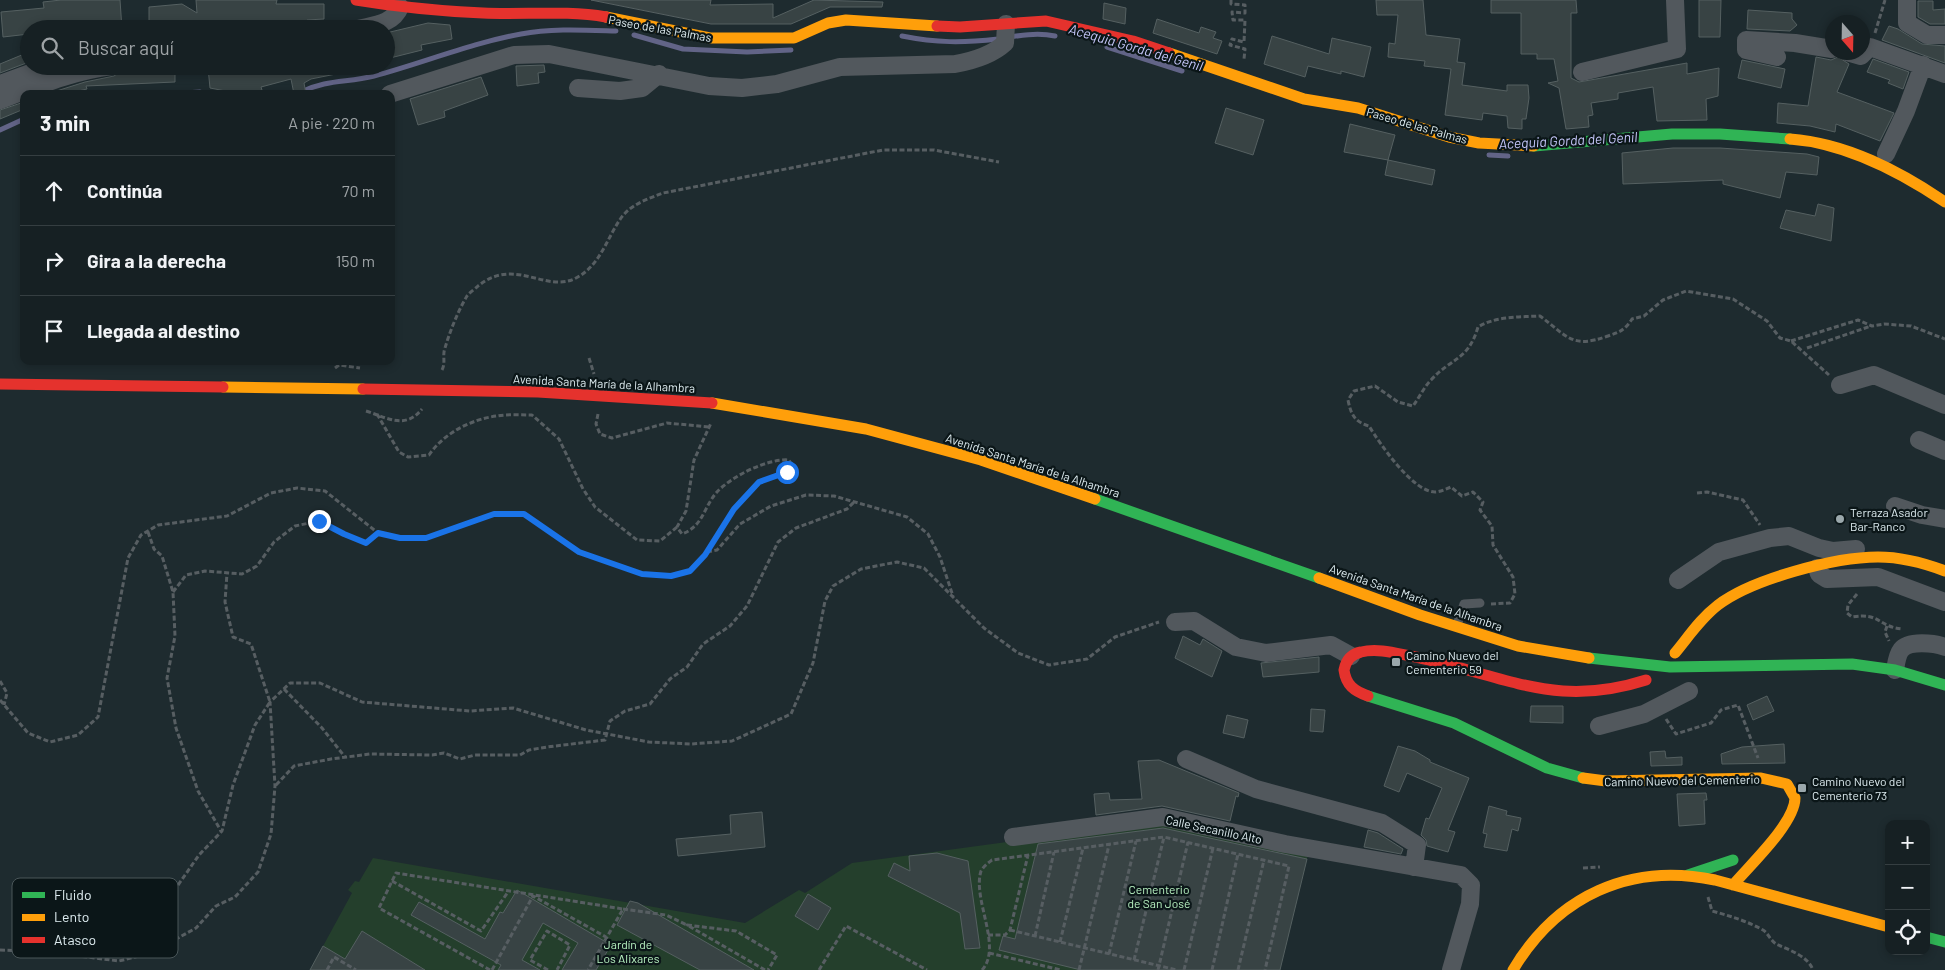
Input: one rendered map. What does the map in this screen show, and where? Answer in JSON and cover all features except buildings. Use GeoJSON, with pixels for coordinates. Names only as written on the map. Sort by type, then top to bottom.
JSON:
{"type":"FeatureCollection","features":[{"type":"Feature","properties":{"kind":"street","name":"Paseo de las Palmas"},"geometry":{"type":"LineString","coordinates":[[356,0],[400,7],[482,13],[588,14],[710,38],[794,38],[828,23],[846,20],[871,20],[1006,33],[1046,21],[1080,27],[1133,41],[1304,100],[1358,108],[1449,137],[1479,143],[1543,146],[1696,133],[1810,140],[1834,146],[1881,165],[1912,180],[1945,202]]}},
{"type":"Feature","properties":{"kind":"street"},"geometry":{"type":"LineString","coordinates":[[1582,72],[1677,49],[1675,0]]}},
{"type":"Feature","properties":{"kind":"street"},"geometry":{"type":"LineString","coordinates":[[1907,0],[1907,23],[1927,35],[1945,35]]}},
{"type":"Feature","properties":{"kind":"street"},"geometry":{"type":"LineString","coordinates":[[388,20],[397,14],[400,7]]}},
{"type":"Feature","properties":{"kind":"street","name":"Paseo de las Palmas"},"geometry":{"type":"LineString","coordinates":[[395,92],[514,55],[549,54],[659,74],[709,86],[742,88],[777,84],[840,67],[955,64],[971,61],[1000,48],[1006,33]]}},
{"type":"Feature","properties":{"kind":"street"},"geometry":{"type":"LineString","coordinates":[[1777,56],[1746,50],[1746,40],[1795,43],[1825,48]]}},
{"type":"Feature","properties":{"kind":"street"},"geometry":{"type":"LineString","coordinates":[[1870,47],[1945,74]]}},
{"type":"Feature","properties":{"kind":"street"},"geometry":{"type":"LineString","coordinates":[[1886,154],[1906,110],[1923,65]]}},
{"type":"Feature","properties":{"kind":"street"},"geometry":{"type":"LineString","coordinates":[[578,88],[620,91],[642,88],[659,74]]}},
{"type":"Feature","properties":{"kind":"street"},"geometry":{"type":"LineString","coordinates":[[0,84],[25,75]]}},
{"type":"Feature","properties":{"kind":"street"},"geometry":{"type":"LineString","coordinates":[[26,90],[66,75]]}},
{"type":"Feature","properties":{"kind":"street"},"geometry":{"type":"LineString","coordinates":[[0,100],[20,92]]}},
{"type":"Feature","properties":{"kind":"street"},"geometry":{"type":"LineString","coordinates":[[1840,385],[1874,375],[1945,405]]}},
{"type":"Feature","properties":{"kind":"street","name":"Avenida Santa María de la Alhambra"},"geometry":{"type":"LineString","coordinates":[[0,384],[569,393],[716,404],[866,429],[981,460],[1181,528],[1456,627],[1518,646],[1553,653],[1640,665],[1706,668],[1852,664],[1895,670],[1945,685]]}},
{"type":"Feature","properties":{"kind":"street"},"geometry":{"type":"LineString","coordinates":[[1919,440],[1945,451]]}},
{"type":"Feature","properties":{"kind":"street"},"geometry":{"type":"LineString","coordinates":[[1895,506],[1922,515],[1945,519]]}},
{"type":"Feature","properties":{"kind":"street"},"geometry":{"type":"LineString","coordinates":[[1678,580],[1719,552],[1770,538],[1789,536],[1819,548],[1833,551],[1875,548],[1875,557]]}},
{"type":"Feature","properties":{"kind":"street"},"geometry":{"type":"LineString","coordinates":[[1675,653],[1712,611],[1729,597],[1749,586],[1816,568],[1875,557],[1911,561],[1945,571]]}},
{"type":"Feature","properties":{"kind":"street"},"geometry":{"type":"LineString","coordinates":[[1816,568],[1819,574],[1827,579],[1878,577],[1945,602]]}},
{"type":"Feature","properties":{"kind":"street"},"geometry":{"type":"LineString","coordinates":[[1175,622],[1194,620],[1236,647],[1266,653],[1331,644],[1350,656],[1360,652],[1394,653],[1513,681],[1574,692],[1614,692],[1630,688],[1646,680]]}},
{"type":"Feature","properties":{"kind":"street"},"geometry":{"type":"LineString","coordinates":[[1895,670],[1900,651],[1904,647],[1920,643],[1945,647]]}},
{"type":"Feature","properties":{"kind":"street","name":"Camino Nuevo del Cementerio"},"geometry":{"type":"LineString","coordinates":[[1350,656],[1345,665],[1344,677],[1348,686],[1356,692],[1454,723],[1547,768],[1565,774],[1606,781],[1761,778],[1777,780],[1787,784],[1795,796],[1796,805],[1778,834],[1756,856],[1733,885]]}},
{"type":"Feature","properties":{"kind":"street"},"geometry":{"type":"LineString","coordinates":[[1599,726],[1644,714],[1689,691]]}},
{"type":"Feature","properties":{"kind":"street"},"geometry":{"type":"LineString","coordinates":[[1186,760],[1256,789],[1382,823],[1417,845],[1414,867]]}},
{"type":"Feature","properties":{"kind":"street","name":"Calle Secanillo Alto"},"geometry":{"type":"LineString","coordinates":[[1013,837],[1163,818],[1284,844],[1461,875],[1471,885],[1470,904],[1451,970]]}},
{"type":"Feature","properties":{"kind":"street","name":"Camino Nuevo del Cementerio"},"geometry":{"type":"LineString","coordinates":[[1756,842],[1785,821]]}},
{"type":"Feature","properties":{"kind":"street"},"geometry":{"type":"LineString","coordinates":[[1756,856],[1758,878],[1763,893]]}},
{"type":"Feature","properties":{"kind":"street"},"geometry":{"type":"LineString","coordinates":[[1687,875],[1737,857],[1719,881]]}},
{"type":"Feature","properties":{"kind":"street"},"geometry":{"type":"LineString","coordinates":[[1513,970],[1537,934],[1558,913],[1576,901],[1613,884],[1643,876],[1687,875],[1719,881],[1885,926]]}},
{"type":"Feature","properties":{"kind":"street"},"geometry":{"type":"LineString","coordinates":[[1930,938],[1945,942]]}},
{"type":"Feature","properties":{"kind":"lane"},"geometry":{"type":"LineString","coordinates":[[1456,627],[1464,604],[1480,603]]}},
{"type":"Feature","properties":{"kind":"path"},"geometry":{"type":"LineString","coordinates":[[1231,0],[1231,4],[1245,4],[1245,13],[1232,12],[1233,20],[1245,20],[1244,42],[1232,39],[1230,45],[1245,49],[1244,55]]}},
{"type":"Feature","properties":{"kind":"path"},"geometry":{"type":"LineString","coordinates":[[1870,47],[1885,0]]}},
{"type":"Feature","properties":{"kind":"path"},"geometry":{"type":"LineString","coordinates":[[439,377],[445,364],[444,350],[468,294],[483,282],[499,274],[516,274],[558,282],[576,279],[592,266],[622,217],[639,202],[663,193],[883,150],[934,150],[998,162]]}},
{"type":"Feature","properties":{"kind":"path"},"geometry":{"type":"LineString","coordinates":[[1480,603],[1499,606],[1510,603],[1515,594],[1513,577],[1493,545],[1492,526],[1480,510],[1483,502],[1473,492],[1462,496],[1451,488],[1435,492],[1423,489],[1406,475],[1382,446],[1369,426],[1359,423],[1351,414],[1348,400],[1354,391],[1375,386],[1398,402],[1413,406],[1431,380],[1447,368],[1453,360],[1467,353],[1473,344],[1478,327],[1484,324],[1504,318],[1540,316],[1571,340],[1588,344],[1625,330],[1632,319],[1644,316],[1663,300],[1686,291],[1740,302],[1766,321],[1780,338],[1791,341],[1840,385]]}},
{"type":"Feature","properties":{"kind":"path"},"geometry":{"type":"LineString","coordinates":[[1791,341],[1858,320],[1872,326]]}},
{"type":"Feature","properties":{"kind":"path"},"geometry":{"type":"LineString","coordinates":[[1807,348],[1872,326],[1884,324],[1911,326],[1945,339]]}},
{"type":"Feature","properties":{"kind":"path"},"geometry":{"type":"LineString","coordinates":[[589,358],[595,378]]}},
{"type":"Feature","properties":{"kind":"path"},"geometry":{"type":"LineString","coordinates":[[377,414],[399,452],[408,456],[429,455],[437,442],[460,428],[496,416],[532,415],[559,439],[583,489],[595,507],[637,540],[660,541],[677,527],[686,511],[694,460],[709,428],[716,404]]}},
{"type":"Feature","properties":{"kind":"path"},"geometry":{"type":"LineString","coordinates":[[599,410],[596,424],[600,434],[612,438],[667,423],[709,428]]}},
{"type":"Feature","properties":{"kind":"path"},"geometry":{"type":"LineString","coordinates":[[0,700],[28,733],[50,742],[78,735],[98,717],[128,558],[142,535],[158,526],[227,516],[271,493],[297,488],[325,491],[378,533],[400,538],[426,538],[494,514],[524,514],[579,552],[642,574],[671,576],[690,571],[707,552],[734,509],[759,482],[787,472],[792,466],[789,460],[777,459],[752,468],[717,492],[693,530],[682,534],[677,527]]}},
{"type":"Feature","properties":{"kind":"path"},"geometry":{"type":"LineString","coordinates":[[1697,492],[1707,492],[1743,500],[1770,538]]}},
{"type":"Feature","properties":{"kind":"path"},"geometry":{"type":"LineString","coordinates":[[707,552],[717,550],[740,524],[771,506],[806,495],[834,496],[907,517],[928,534],[940,557],[954,599]]}},
{"type":"Feature","properties":{"kind":"path"},"geometry":{"type":"LineString","coordinates":[[275,786],[294,766],[346,757],[370,754],[432,755],[444,753],[460,759],[475,755],[520,755],[529,750],[605,740],[610,721],[625,711],[650,704],[670,680],[687,667],[703,644],[730,626],[746,606],[778,542],[796,528],[847,509],[855,501]]}},
{"type":"Feature","properties":{"kind":"path"},"geometry":{"type":"LineString","coordinates":[[173,592],[186,575],[205,571],[242,574],[257,566],[274,542],[295,526],[319,521],[366,543],[378,533]]}},
{"type":"Feature","properties":{"kind":"path"},"geometry":{"type":"LineString","coordinates":[[148,532],[154,549],[162,556],[173,592],[175,636],[167,678],[176,728],[198,791],[222,831]]}},
{"type":"Feature","properties":{"kind":"path"},"geometry":{"type":"LineString","coordinates":[[178,885],[199,855],[222,831],[233,785],[252,734],[270,702],[290,683],[320,683],[362,702],[470,711],[513,708],[586,730],[657,743],[732,742],[791,714],[813,663],[825,601],[833,586],[861,569],[897,562],[924,568],[984,628],[1018,653],[1049,665],[1087,659],[1115,637],[1160,621],[1175,622]]}},
{"type":"Feature","properties":{"kind":"path"},"geometry":{"type":"LineString","coordinates":[[178,938],[196,928],[216,906],[235,897],[258,872],[271,834],[275,786],[270,702],[251,644],[233,637],[225,602],[227,573]]}},
{"type":"Feature","properties":{"kind":"path"},"geometry":{"type":"LineString","coordinates":[[1858,593],[1848,604],[1847,613],[1852,617],[1867,614],[1876,617],[1887,626],[1906,629]]}},
{"type":"Feature","properties":{"kind":"path"},"geometry":{"type":"LineString","coordinates":[[0,680],[7,693],[4,705]]}},
{"type":"Feature","properties":{"kind":"path"},"geometry":{"type":"LineString","coordinates":[[284,689],[322,728],[346,757]]}},
{"type":"Feature","properties":{"kind":"path"},"geometry":{"type":"LineString","coordinates":[[1666,718],[1676,734],[1711,723],[1721,710],[1738,705],[1759,761]]}},
{"type":"Feature","properties":{"kind":"path"},"geometry":{"type":"LineString","coordinates":[[1134,960],[1164,837]]}},
{"type":"Feature","properties":{"kind":"path"},"geometry":{"type":"LineString","coordinates":[[982,970],[990,953],[979,882],[982,869],[992,860],[1164,837],[1289,866],[1265,970]]}},
{"type":"Feature","properties":{"kind":"path"},"geometry":{"type":"LineString","coordinates":[[1109,954],[1136,841]]}},
{"type":"Feature","properties":{"kind":"path"},"geometry":{"type":"LineString","coordinates":[[1158,968],[1188,842]]}},
{"type":"Feature","properties":{"kind":"path"},"geometry":{"type":"LineString","coordinates":[[1079,970],[1109,845]]}},
{"type":"Feature","properties":{"kind":"path"},"geometry":{"type":"LineString","coordinates":[[1060,942],[1083,848]]}},
{"type":"Feature","properties":{"kind":"path"},"geometry":{"type":"LineString","coordinates":[[1184,970],[1213,848]]}},
{"type":"Feature","properties":{"kind":"path"},"geometry":{"type":"LineString","coordinates":[[1035,936],[1054,852]]}},
{"type":"Feature","properties":{"kind":"path"},"geometry":{"type":"LineString","coordinates":[[1212,970],[1238,854]]}},
{"type":"Feature","properties":{"kind":"path"},"geometry":{"type":"LineString","coordinates":[[988,935],[1005,935],[1010,930],[1028,855]]}},
{"type":"Feature","properties":{"kind":"path"},"geometry":{"type":"LineString","coordinates":[[1238,970],[1264,860]]}},
{"type":"Feature","properties":{"kind":"path"},"geometry":{"type":"LineString","coordinates":[[533,896],[491,970],[379,908],[396,872],[533,896],[666,915],[764,969],[777,955],[736,931],[687,925]]}},
{"type":"Feature","properties":{"kind":"path"},"geometry":{"type":"LineString","coordinates":[[392,881],[481,931],[508,892]]}},
{"type":"Feature","properties":{"kind":"path"},"geometry":{"type":"LineString","coordinates":[[1017,881],[1022,882]]}},
{"type":"Feature","properties":{"kind":"path"},"geometry":{"type":"LineString","coordinates":[[1707,891],[1712,910],[1743,920],[1765,931],[1773,942],[1811,964],[1813,970]]}},
{"type":"Feature","properties":{"kind":"path"},"geometry":{"type":"LineString","coordinates":[[533,896],[607,938]]}},
{"type":"Feature","properties":{"kind":"path"},"geometry":{"type":"LineString","coordinates":[[588,970],[623,909]]}},
{"type":"Feature","properties":{"kind":"path"},"geometry":{"type":"LineString","coordinates":[[819,970],[846,926],[927,970]]}},
{"type":"Feature","properties":{"kind":"path"},"geometry":{"type":"LineString","coordinates":[[1010,930],[1134,960],[1158,968],[1177,970]]}},
{"type":"Feature","properties":{"kind":"path"},"geometry":{"type":"LineString","coordinates":[[548,970],[530,960],[547,931],[570,945],[557,970]]}},
{"type":"Feature","properties":{"kind":"path"},"geometry":{"type":"LineString","coordinates":[[990,953],[1049,969],[1061,970]]}},
{"type":"Feature","properties":{"kind":"path"},"geometry":{"type":"LineString","coordinates":[[327,970],[334,957],[356,970]]}},
{"type":"Feature","properties":{"kind":"path"},"geometry":{"type":"LineString","coordinates":[[95,958],[119,961],[133,958]]}},
{"type":"Feature","properties":{"kind":"green space","name":"Cementerio de San José"},"geometry":{"type":"Polygon","coordinates":[[[1163,821],[1308,855],[1280,970],[310,970],[352,893],[348,890],[355,881],[359,882],[373,858],[745,923],[799,890],[805,893],[852,863],[1163,821]]]}},
{"type":"Feature","properties":{"kind":"waterway","name":"Acequia Gorda del Genil"},"geometry":{"type":"LineString","coordinates":[[395,70],[465,48],[532,32],[556,30],[616,31]]}},
{"type":"Feature","properties":{"kind":"waterway","name":"Acequia Gorda del Genil"},"geometry":{"type":"LineString","coordinates":[[902,36],[961,42],[1033,34],[1055,36]]}},
{"type":"Feature","properties":{"kind":"waterway","name":"Acequia Gorda del Genil"},"geometry":{"type":"LineString","coordinates":[[634,35],[683,49],[747,52],[791,50]]}},
{"type":"Feature","properties":{"kind":"waterway","name":"Acequia Gorda del Genil"},"geometry":{"type":"LineString","coordinates":[[1107,47],[1182,71]]}},
{"type":"Feature","properties":{"kind":"waterway","name":"Acequia Gorda del Genil"},"geometry":{"type":"LineString","coordinates":[[306,90],[329,83],[378,75]]}},
{"type":"Feature","properties":{"kind":"waterway","name":"Acequia Gorda del Genil"},"geometry":{"type":"LineString","coordinates":[[0,130],[20,121]]}},
{"type":"Feature","properties":{"kind":"waterway","name":"Acequia Gorda del Genil"},"geometry":{"type":"LineString","coordinates":[[1489,155],[1508,156]]}},
{"type":"Feature","properties":{"kind":"traffic: fast"},"geometry":{"type":"LineString","coordinates":[[1534,146],[1672,134],[1720,134],[1790,139]]}},
{"type":"Feature","properties":{"kind":"traffic: fast"},"geometry":{"type":"LineString","coordinates":[[1095,499],[1319,578]]}},
{"type":"Feature","properties":{"kind":"traffic: fast"},"geometry":{"type":"LineString","coordinates":[[1589,658],[1670,667],[1852,664],[1895,670],[1945,685]]}},
{"type":"Feature","properties":{"kind":"traffic: fast"},"geometry":{"type":"LineString","coordinates":[[1368,696],[1454,723],[1547,768],[1583,778]]}},
{"type":"Feature","properties":{"kind":"traffic: fast"},"geometry":{"type":"LineString","coordinates":[[1688,875],[1733,860]]}},
{"type":"Feature","properties":{"kind":"traffic: fast"},"geometry":{"type":"LineString","coordinates":[[1930,938],[1945,942]]}},
{"type":"Feature","properties":{"kind":"traffic: slow"},"geometry":{"type":"LineString","coordinates":[[606,17],[710,38],[794,38],[828,23],[846,20],[937,26]]}},
{"type":"Feature","properties":{"kind":"traffic: slow"},"geometry":{"type":"LineString","coordinates":[[1169,53],[1304,99],[1358,108],[1449,137],[1479,143],[1534,146]]}},
{"type":"Feature","properties":{"kind":"traffic: slow"},"geometry":{"type":"LineString","coordinates":[[1790,139],[1831,146],[1871,160],[1891,169],[1945,202]]}},
{"type":"Feature","properties":{"kind":"traffic: slow"},"geometry":{"type":"LineString","coordinates":[[223,387],[363,389]]}},
{"type":"Feature","properties":{"kind":"traffic: slow"},"geometry":{"type":"LineString","coordinates":[[712,403],[866,429],[981,460],[1095,499]]}},
{"type":"Feature","properties":{"kind":"traffic: slow"},"geometry":{"type":"LineString","coordinates":[[1675,653],[1701,621],[1718,605],[1733,595],[1751,587],[1795,571],[1840,561],[1878,557],[1912,561],[1945,571]]}},
{"type":"Feature","properties":{"kind":"traffic: slow"},"geometry":{"type":"LineString","coordinates":[[1319,578],[1420,615],[1518,646],[1589,658]]}},
{"type":"Feature","properties":{"kind":"traffic: slow"},"geometry":{"type":"LineString","coordinates":[[1583,778],[1606,781],[1761,778],[1787,784],[1795,798],[1788,819],[1780,831],[1733,885]]}},
{"type":"Feature","properties":{"kind":"traffic: slow"},"geometry":{"type":"LineString","coordinates":[[1513,970],[1531,944],[1551,922],[1574,904],[1599,890],[1625,881],[1654,876],[1684,876],[1715,880],[1885,926]]}},
{"type":"Feature","properties":{"kind":"traffic: jam"},"geometry":{"type":"LineString","coordinates":[[356,0],[403,7],[451,11],[576,14],[606,17]]}},
{"type":"Feature","properties":{"kind":"traffic: jam"},"geometry":{"type":"LineString","coordinates":[[937,26],[960,27],[1046,21],[1133,41],[1169,53]]}},
{"type":"Feature","properties":{"kind":"traffic: jam"},"geometry":{"type":"LineString","coordinates":[[0,384],[223,387]]}},
{"type":"Feature","properties":{"kind":"traffic: jam"},"geometry":{"type":"LineString","coordinates":[[363,389],[538,392],[712,403]]}},
{"type":"Feature","properties":{"kind":"traffic: jam"},"geometry":{"type":"LineString","coordinates":[[1368,696],[1349,684],[1344,670],[1346,663],[1352,656],[1361,652],[1373,651],[1392,652],[1429,660],[1505,681],[1544,689],[1563,691],[1605,690],[1646,680]]}},
{"type":"Feature","properties":{"kind":"place","name":"Terraza Asador Bar-Ranco"},"geometry":{"type":"Point","coordinates":[1840,519]}},
{"type":"Feature","properties":{"kind":"place","name":"Camino Nuevo del Cementerio 59"},"geometry":{"type":"Point","coordinates":[1396,662]}},
{"type":"Feature","properties":{"kind":"place","name":"Camino Nuevo del Cementerio 73"},"geometry":{"type":"Point","coordinates":[1802,788]}},
{"type":"Feature","properties":{"kind":"route"},"geometry":{"type":"LineString","coordinates":[[319,521],[366,543],[378,533],[400,538],[426,538],[494,514],[524,514],[579,552],[642,574],[671,576],[690,571],[705,555],[734,509],[759,482],[787,472]]}},
{"type":"Feature","properties":{"kind":"park label","name":"Jardín de Los Alixares"},"geometry":{"type":"Point","coordinates":[628,951]}}]}
